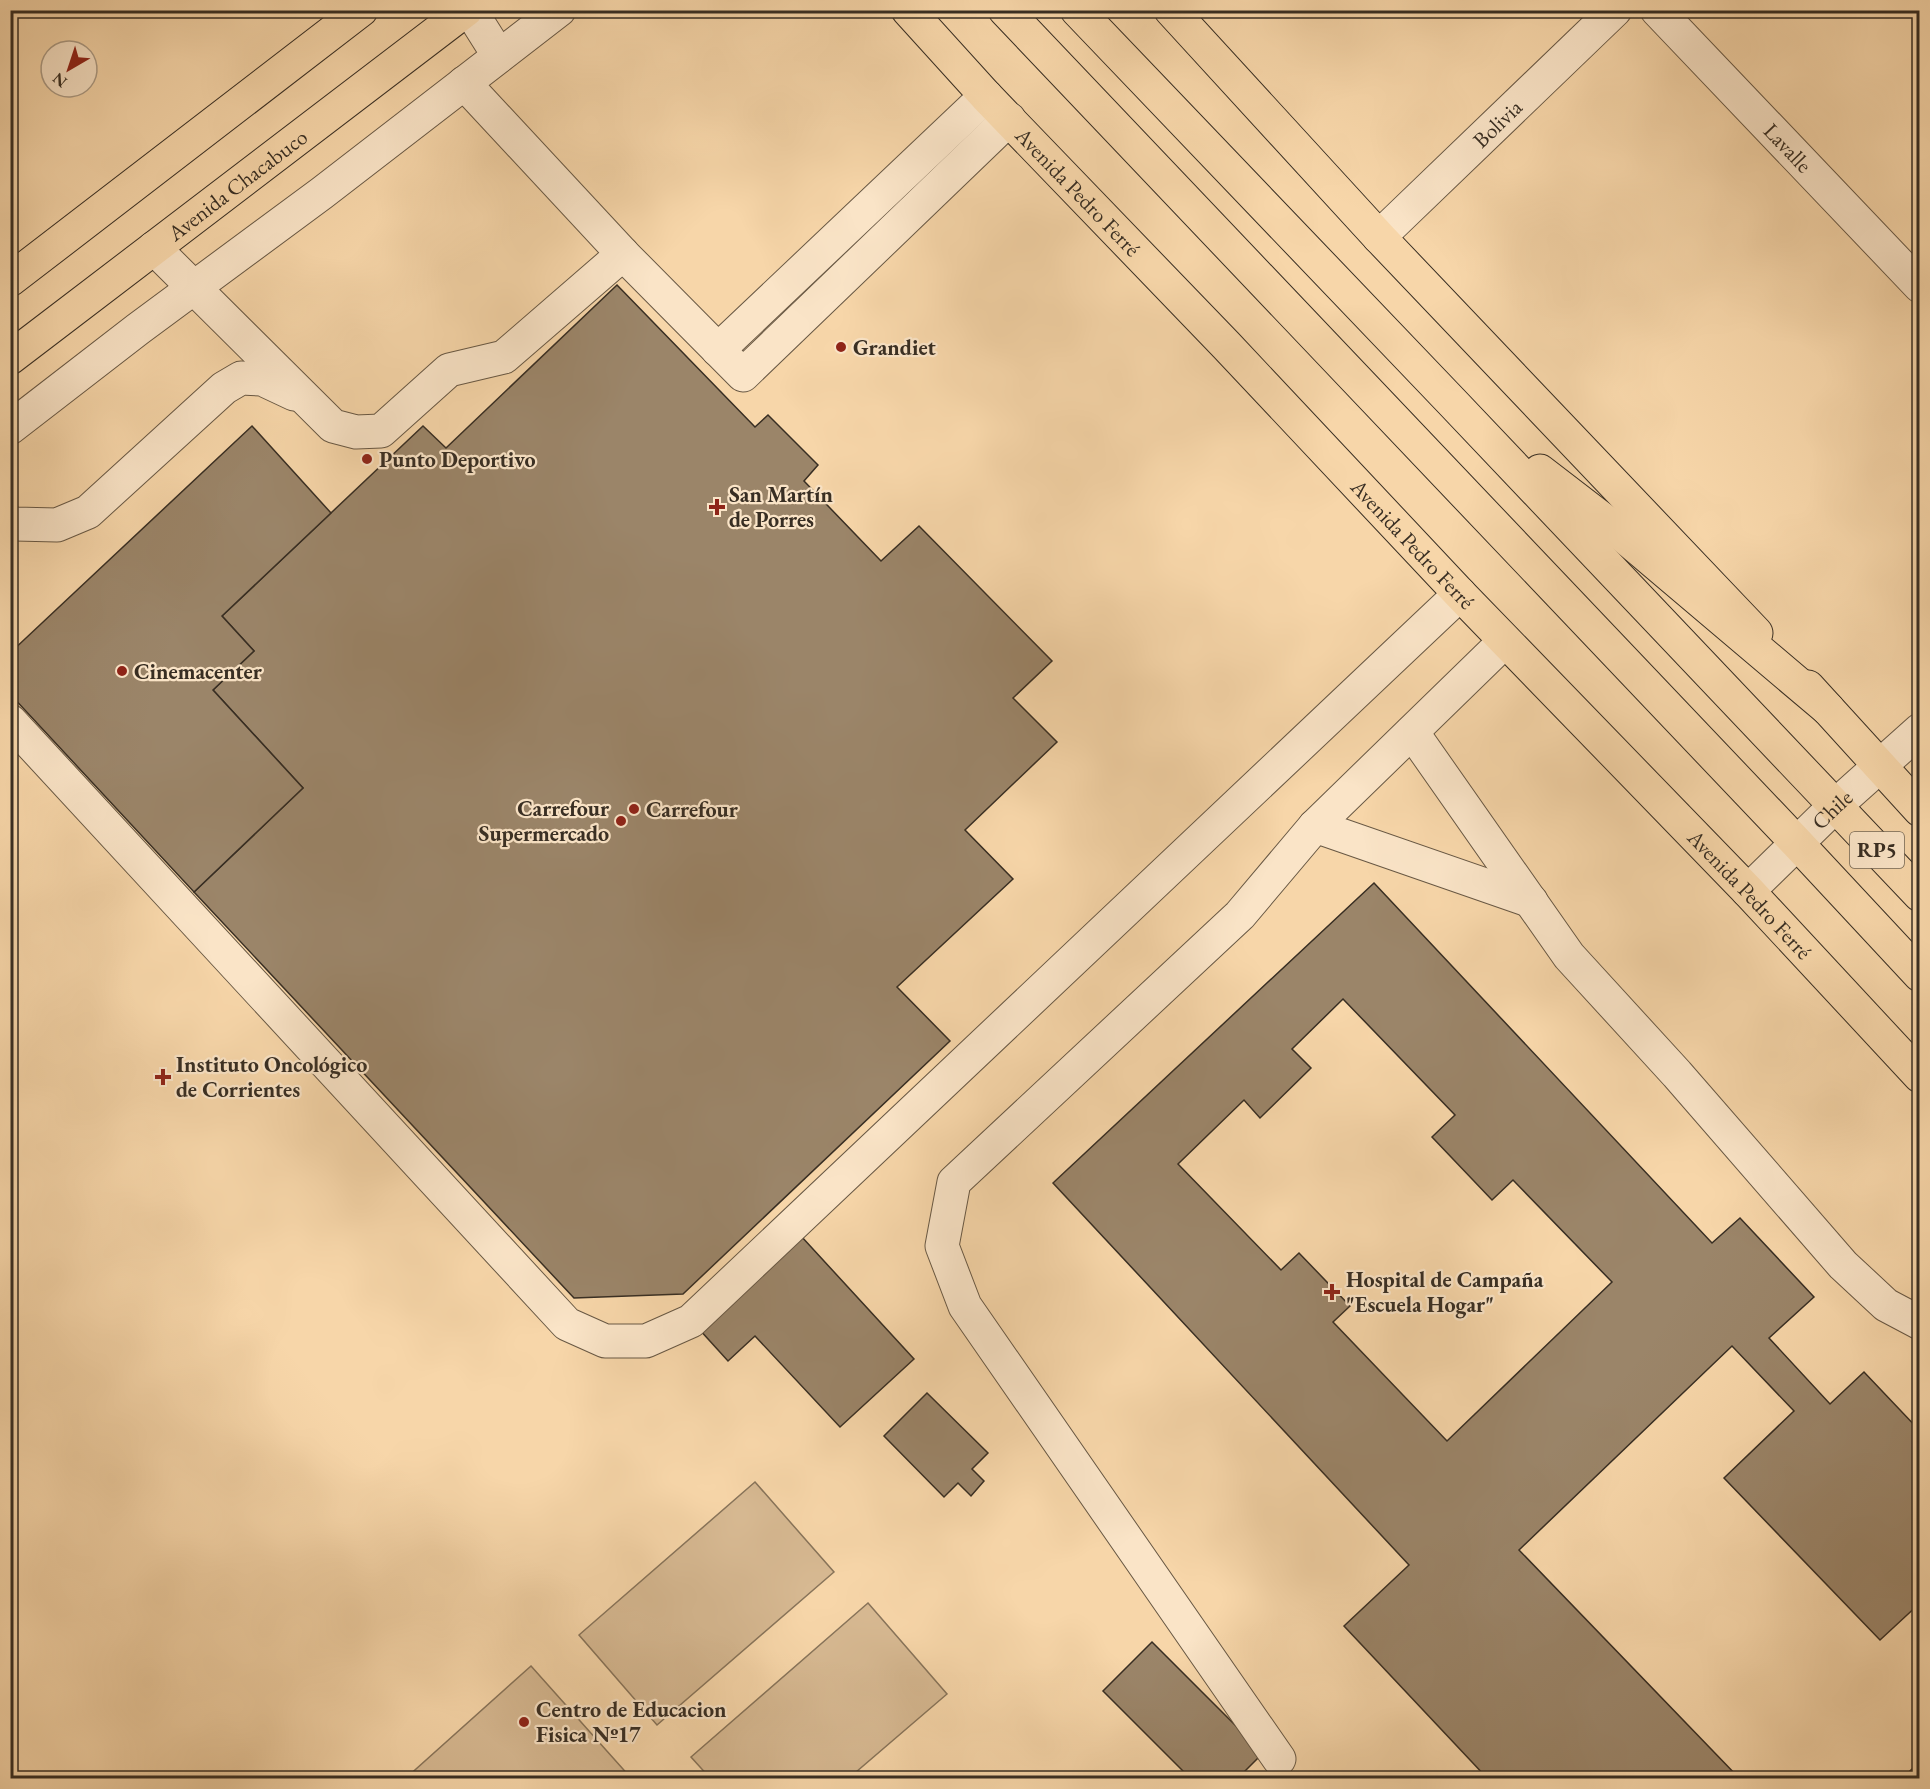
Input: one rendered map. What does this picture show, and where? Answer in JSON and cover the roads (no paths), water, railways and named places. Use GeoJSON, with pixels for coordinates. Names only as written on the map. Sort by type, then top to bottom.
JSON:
{"type":"FeatureCollection","features":[{"type":"Feature","properties":{"kind":"main road"},"geometry":{"type":"LineString","coordinates":[[10,280],[362,10]]}},
{"type":"Feature","properties":{"kind":"main road","name":"Avenida Chacabuco"},"geometry":{"type":"LineString","coordinates":[[10,358],[469,10]]}},
{"type":"Feature","properties":{"kind":"main road","name":"Avenida Pedro Ferré"},"geometry":{"type":"LineString","coordinates":[[908,10],[986,96],[1226,345],[1505,641],[1748,891],[1920,1076]]}},
{"type":"Feature","properties":{"kind":"main road"},"geometry":{"type":"LineString","coordinates":[[1005,10],[1920,975]]}},
{"type":"Feature","properties":{"kind":"main road"},"geometry":{"type":"LineString","coordinates":[[1077,10],[1835,806]]}},
{"type":"Feature","properties":{"kind":"main road"},"geometry":{"type":"LineString","coordinates":[[1172,10],[1379,237],[1828,709],[1879,768],[1920,810]]}},
{"type":"Feature","properties":{"kind":"main road"},"geometry":{"type":"LineString","coordinates":[[1451,401],[1614,528],[1828,709]]}},
{"type":"Feature","properties":{"kind":"main road","name":"RP5"},"geometry":{"type":"LineString","coordinates":[[1835,806],[1920,895]]}},
{"type":"Feature","properties":{"kind":"street"},"geometry":{"type":"LineString","coordinates":[[469,10],[500,56]]}},
{"type":"Feature","properties":{"kind":"street"},"geometry":{"type":"LineString","coordinates":[[10,428],[559,10]]}},
{"type":"Feature","properties":{"kind":"street","name":"Bolivia"},"geometry":{"type":"LineString","coordinates":[[1379,237],[1615,10]]}},
{"type":"Feature","properties":{"kind":"street","name":"Lavalle"},"geometry":{"type":"LineString","coordinates":[[1657,10],[1920,286]]}},
{"type":"Feature","properties":{"kind":"street"},"geometry":{"type":"LineString","coordinates":[[464,83],[623,254],[743,375],[1009,119]]}},
{"type":"Feature","properties":{"kind":"street"},"geometry":{"type":"LineString","coordinates":[[718,350],[986,96]]}},
{"type":"Feature","properties":{"kind":"street"},"geometry":{"type":"LineString","coordinates":[[154,248],[333,426],[356,432],[381,431],[449,370],[504,357],[623,254]]}},
{"type":"Feature","properties":{"kind":"street"},"geometry":{"type":"LineString","coordinates":[[10,522],[57,525],[88,512],[224,388],[242,378],[262,379],[307,400]]}},
{"type":"Feature","properties":{"kind":"street"},"geometry":{"type":"LineString","coordinates":[[10,721],[567,1324],[605,1341],[646,1341],[691,1321],[1460,594]]}},
{"type":"Feature","properties":{"kind":"street"},"geometry":{"type":"LineString","coordinates":[[1279,1759],[965,1306],[942,1246],[954,1182],[1240,915],[1315,826],[1505,641]]}},
{"type":"Feature","properties":{"kind":"street","name":"Chile"},"geometry":{"type":"LineString","coordinates":[[1748,891],[1835,806],[1920,730]]}},
{"type":"Feature","properties":{"kind":"street"},"geometry":{"type":"LineString","coordinates":[[1412,732],[1569,956],[1677,1074],[1843,1265],[1886,1305],[1920,1323]]}},
{"type":"Feature","properties":{"kind":"street"},"geometry":{"type":"LineString","coordinates":[[1315,826],[1531,901]]}},
{"type":"Feature","properties":{"kind":"place","name":"Grandiet"},"geometry":{"type":"Point","coordinates":[841,347]}},
{"type":"Feature","properties":{"kind":"place","name":"Punto Deportivo"},"geometry":{"type":"Point","coordinates":[367,459]}},
{"type":"Feature","properties":{"kind":"place","name":"San Martín de Porres"},"geometry":{"type":"Point","coordinates":[717,507]}},
{"type":"Feature","properties":{"kind":"place","name":"Cinemacenter"},"geometry":{"type":"Point","coordinates":[122,671]}},
{"type":"Feature","properties":{"kind":"place","name":"Carrefour"},"geometry":{"type":"Point","coordinates":[634,809]}},
{"type":"Feature","properties":{"kind":"place","name":"Carrefour Supermercado"},"geometry":{"type":"Point","coordinates":[621,821]}},
{"type":"Feature","properties":{"kind":"place","name":"Instituto Oncológico de Corrientes"},"geometry":{"type":"Point","coordinates":[163,1077]}},
{"type":"Feature","properties":{"kind":"place","name":"Hospital de Campaña \"Escuela Hogar\""},"geometry":{"type":"Point","coordinates":[1332,1292]}},
{"type":"Feature","properties":{"kind":"place","name":"Centro de Educacion Fisica Nº17"},"geometry":{"type":"Point","coordinates":[524,1722]}}]}
